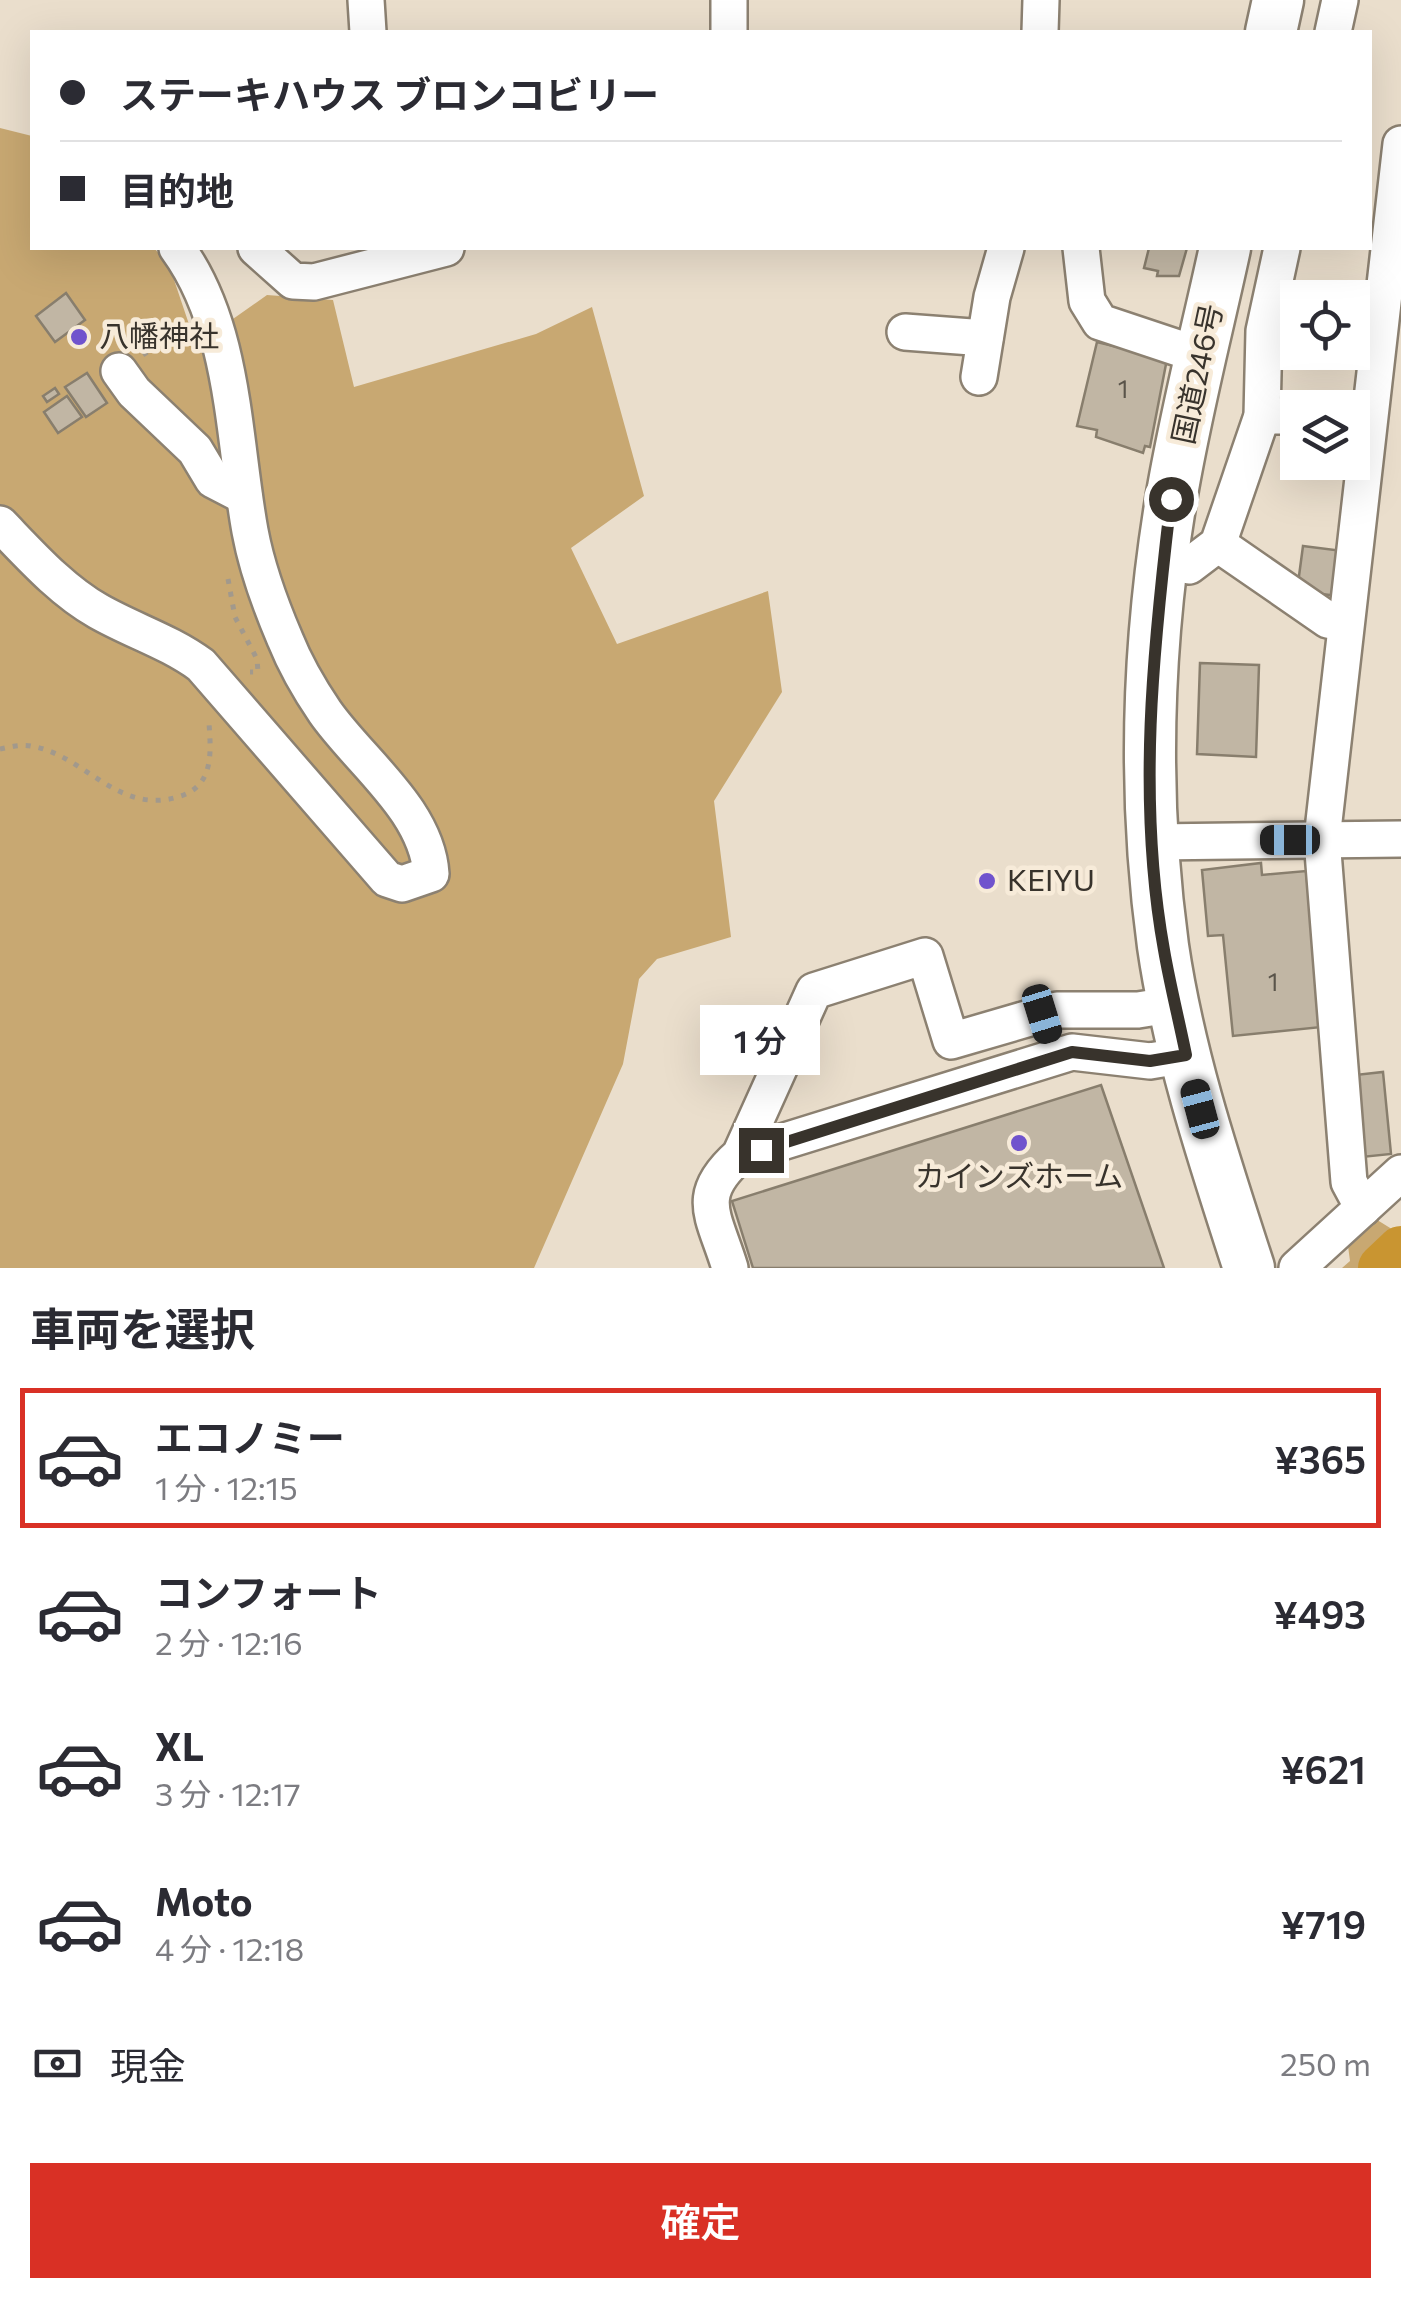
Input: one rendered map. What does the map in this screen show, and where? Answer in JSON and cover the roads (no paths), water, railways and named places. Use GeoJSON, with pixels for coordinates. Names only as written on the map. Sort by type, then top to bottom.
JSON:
{"type":"FeatureCollection","features":[{"type":"Feature","properties":{"kind":"highway"},"geometry":{"type":"LineString","coordinates":[[1271,30],[1278,0]]}},
{"type":"Feature","properties":{"kind":"highway","name":"国道246号"},"geometry":{"type":"LineString","coordinates":[[1225,250],[1171,499],[1155,630],[1150,722],[1154,842],[1164,948],[1186,1055],[1250,1268]]}},
{"type":"Feature","properties":{"kind":"street"},"geometry":{"type":"LineString","coordinates":[[366,0],[368,30]]}},
{"type":"Feature","properties":{"kind":"street"},"geometry":{"type":"LineString","coordinates":[[728,30],[729,0]]}},
{"type":"Feature","properties":{"kind":"street"},"geometry":{"type":"LineString","coordinates":[[1040,30],[1041,0]]}},
{"type":"Feature","properties":{"kind":"street"},"geometry":{"type":"LineString","coordinates":[[1333,30],[1340,0]]}},
{"type":"Feature","properties":{"kind":"street"},"geometry":{"type":"LineString","coordinates":[[1363,1208],[1349,1182],[1322,839],[1344,623],[1374,416],[1401,144]]}},
{"type":"Feature","properties":{"kind":"street"},"geometry":{"type":"LineString","coordinates":[[0,524],[45,570],[97,611],[170,642],[209,673],[387,879],[402,884],[431,874],[430,850],[393,794],[326,712],[287,644],[262,583],[220,342],[202,288],[179,250]]}},
{"type":"Feature","properties":{"kind":"street"},"geometry":{"type":"LineString","coordinates":[[258,250],[294,281],[314,282],[388,256],[432,250]]}},
{"type":"Feature","properties":{"kind":"street"},"geometry":{"type":"LineString","coordinates":[[979,377],[1006,250]]}},
{"type":"Feature","properties":{"kind":"street"},"geometry":{"type":"LineString","coordinates":[[1081,250],[1087,301],[1100,322],[1202,356]]}},
{"type":"Feature","properties":{"kind":"street"},"geometry":{"type":"LineString","coordinates":[[1188,566],[1218,544],[1262,416],[1264,331],[1282,250]]}},
{"type":"Feature","properties":{"kind":"street"},"geometry":{"type":"LineString","coordinates":[[905,332],[985,338]]}},
{"type":"Feature","properties":{"kind":"street"},"geometry":{"type":"LineString","coordinates":[[129,364],[134,392],[195,450],[213,480],[244,496]]}},
{"type":"Feature","properties":{"kind":"street"},"geometry":{"type":"LineString","coordinates":[[1262,416],[1280,416]]}},
{"type":"Feature","properties":{"kind":"street"},"geometry":{"type":"LineString","coordinates":[[1218,544],[1328,620],[1344,623]]}},
{"type":"Feature","properties":{"kind":"street"},"geometry":{"type":"LineString","coordinates":[[1154,842],[1401,839]]}},
{"type":"Feature","properties":{"kind":"street"},"geometry":{"type":"LineString","coordinates":[[740,1155],[814,991],[924,956],[951,1040],[1071,1009],[1138,1010],[1176,1004]]}},
{"type":"Feature","properties":{"kind":"street"},"geometry":{"type":"LineString","coordinates":[[1042,1014],[1055,1057]]}},
{"type":"Feature","properties":{"kind":"street"},"geometry":{"type":"LineString","coordinates":[[730,1268],[713,1211],[711,1189],[719,1173],[740,1155],[1072,1052],[1150,1061],[1186,1055]]}},
{"type":"Feature","properties":{"kind":"street"},"geometry":{"type":"LineString","coordinates":[[1297,1268],[1401,1173]]}},
{"type":"Feature","properties":{"kind":"waterway"},"geometry":{"type":"LineString","coordinates":[[1382,1268],[1401,1250]]}},
{"type":"Feature","properties":{"kind":"place","name":"八幡神社"},"geometry":{"type":"Point","coordinates":[79,337]}},
{"type":"Feature","properties":{"kind":"place","name":"KEIYU"},"geometry":{"type":"Point","coordinates":[987,881]}},
{"type":"Feature","properties":{"kind":"place","name":"カインズホーム"},"geometry":{"type":"Point","coordinates":[1019,1143]}}]}
